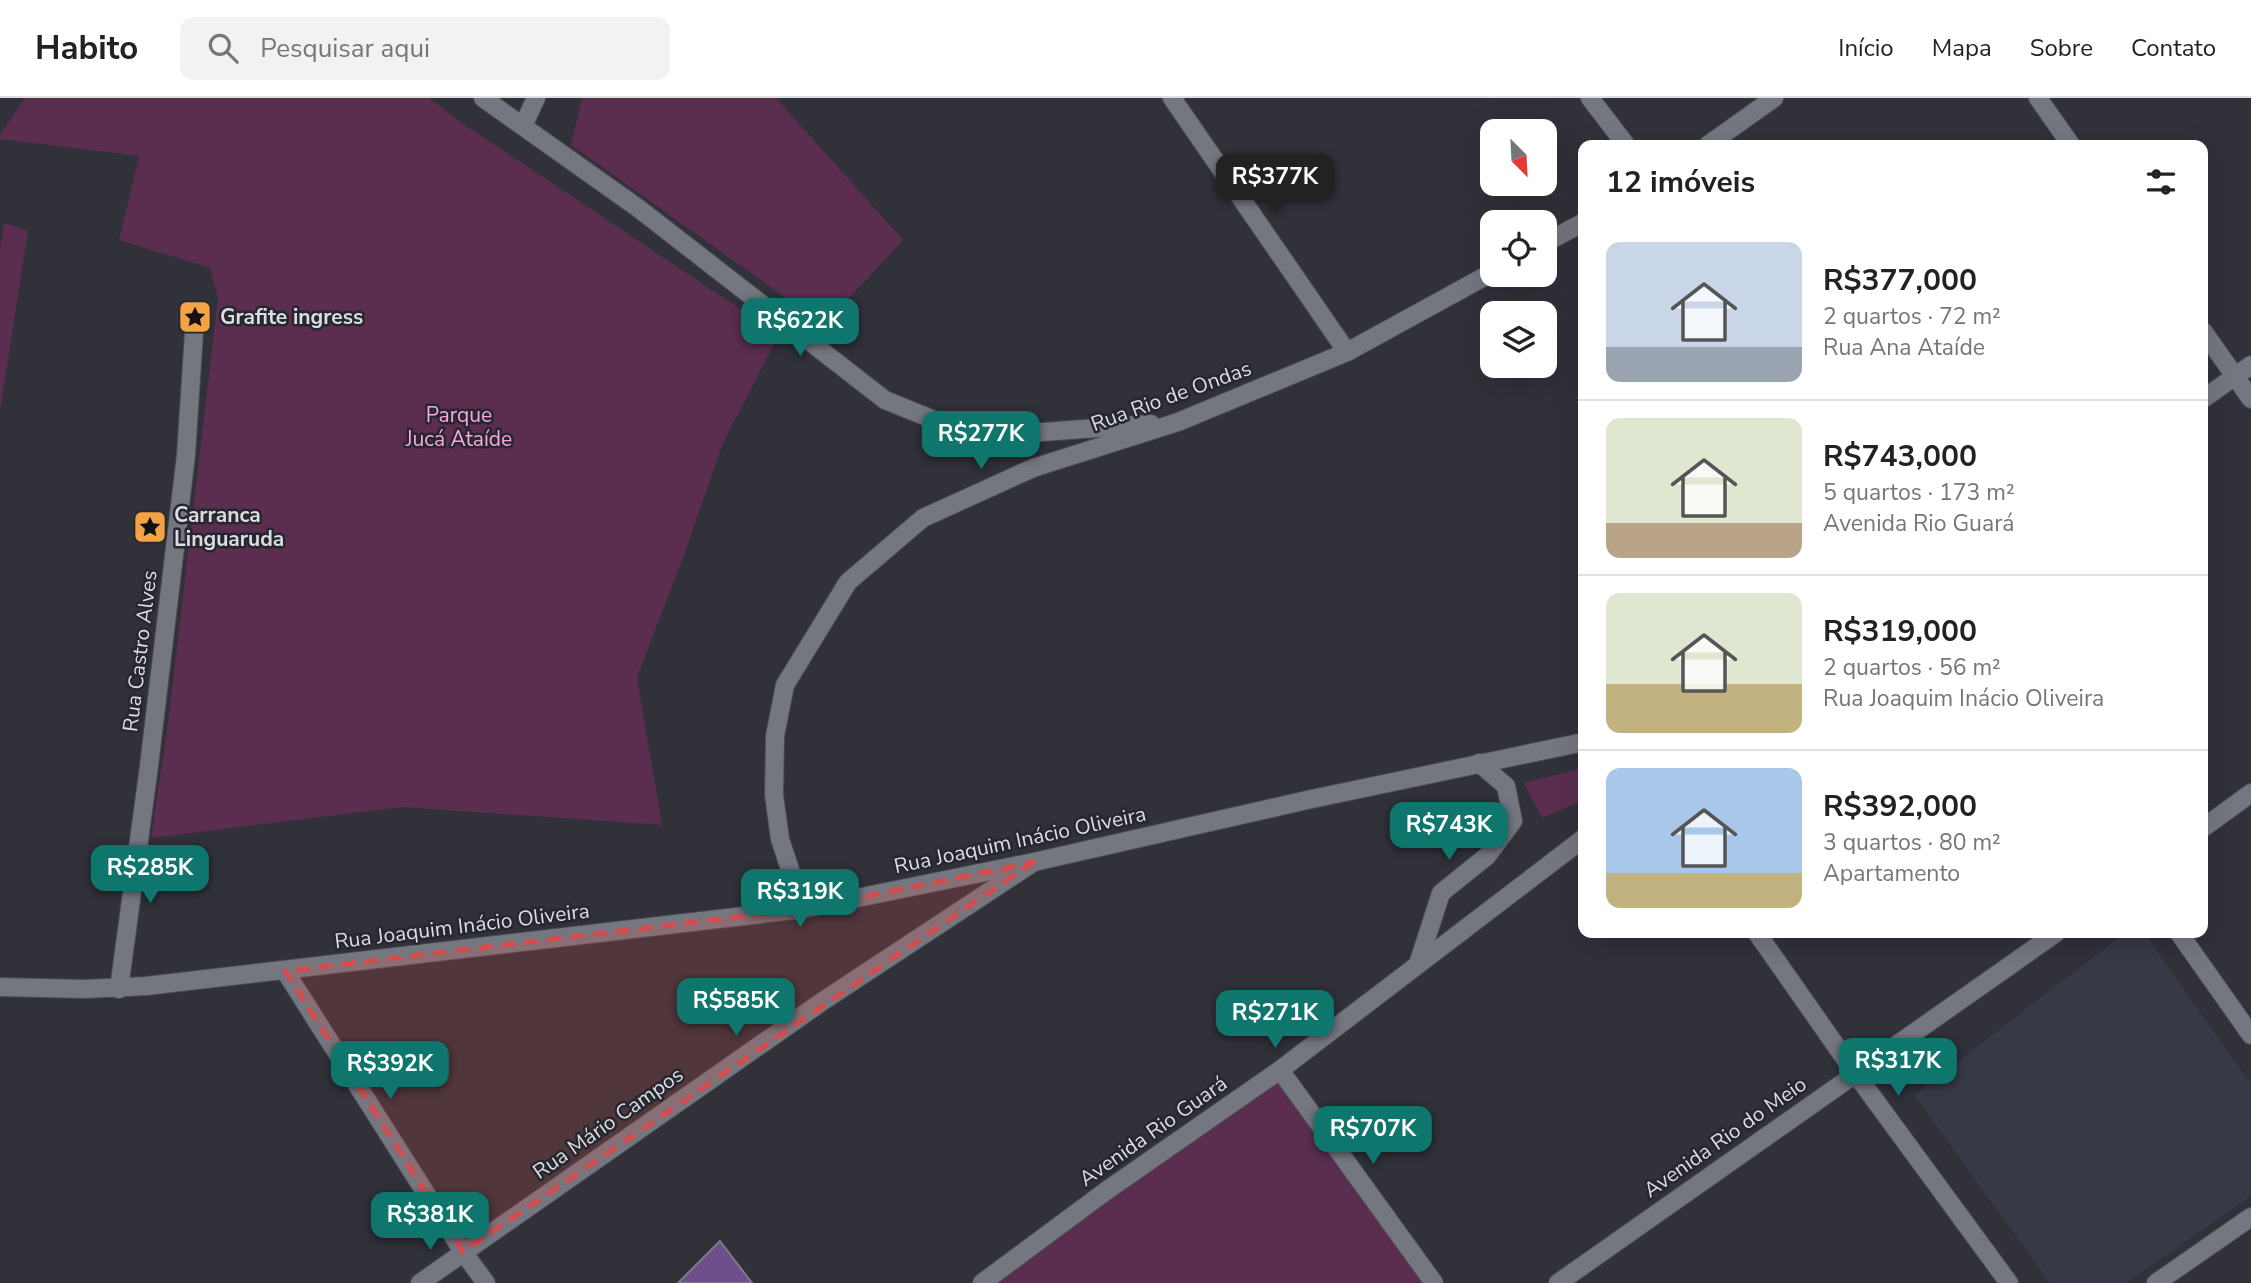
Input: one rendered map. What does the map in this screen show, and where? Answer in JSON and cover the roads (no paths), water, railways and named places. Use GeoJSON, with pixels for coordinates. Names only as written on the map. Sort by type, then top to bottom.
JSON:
{"type":"FeatureCollection","features":[{"type":"Feature","properties":{"kind":"street"},"geometry":{"type":"LineString","coordinates":[[483,98],[638,208],[885,400],[902,408],[975,437],[1178,422]]}},
{"type":"Feature","properties":{"kind":"street"},"geometry":{"type":"LineString","coordinates":[[523,126],[536,98]]}},
{"type":"Feature","properties":{"kind":"street"},"geometry":{"type":"LineString","coordinates":[[1172,98],[1347,352]]}},
{"type":"Feature","properties":{"kind":"street"},"geometry":{"type":"LineString","coordinates":[[1590,98],[1622,140]]}},
{"type":"Feature","properties":{"kind":"street"},"geometry":{"type":"LineString","coordinates":[[1715,140],[1774,98]]}},
{"type":"Feature","properties":{"kind":"street"},"geometry":{"type":"LineString","coordinates":[[2038,98],[2067,140]]}},
{"type":"Feature","properties":{"kind":"street"},"geometry":{"type":"LineString","coordinates":[[1557,237],[1578,225]]}},
{"type":"Feature","properties":{"kind":"street","name":"Rua Rio de Ondas"},"geometry":{"type":"LineString","coordinates":[[803,909],[780,839],[774,794],[775,736],[785,685],[848,582],[923,518],[1033,468],[1178,422],[1347,352],[1480,279]]}},
{"type":"Feature","properties":{"kind":"street","name":"Rua Castro Alves"},"geometry":{"type":"LineString","coordinates":[[119,989],[186,455],[195,317]]}},
{"type":"Feature","properties":{"kind":"street"},"geometry":{"type":"LineString","coordinates":[[2208,338],[2251,399]]}},
{"type":"Feature","properties":{"kind":"street"},"geometry":{"type":"LineString","coordinates":[[2208,395],[2251,365]]}},
{"type":"Feature","properties":{"kind":"street","name":"Rua Joaquim Inácio Oliveira"},"geometry":{"type":"LineString","coordinates":[[0,987],[119,989],[803,909],[1034,862],[1578,742]]}},
{"type":"Feature","properties":{"kind":"street"},"geometry":{"type":"LineString","coordinates":[[1418,965],[1441,893],[1487,856],[1513,821],[1506,786],[1479,763]]}},
{"type":"Feature","properties":{"kind":"street"},"geometry":{"type":"LineString","coordinates":[[2208,824],[2251,793]]}},
{"type":"Feature","properties":{"kind":"street","name":"Avenida Rio Guará"},"geometry":{"type":"LineString","coordinates":[[982,1283],[1106,1191],[1280,1070],[1578,843]]}},
{"type":"Feature","properties":{"kind":"street","name":"Rua Mário Campos"},"geometry":{"type":"LineString","coordinates":[[420,1283],[823,1001],[1034,862]]}},
{"type":"Feature","properties":{"kind":"street"},"geometry":{"type":"LineString","coordinates":[[1760,938],[1855,1073],[2009,1283]]}},
{"type":"Feature","properties":{"kind":"street","name":"Avenida Rio do Meio"},"geometry":{"type":"LineString","coordinates":[[1558,1283],[2049,938]]}},
{"type":"Feature","properties":{"kind":"street"},"geometry":{"type":"LineString","coordinates":[[2183,938],[2251,1035]]}},
{"type":"Feature","properties":{"kind":"street"},"geometry":{"type":"LineString","coordinates":[[285,971],[463,1252],[486,1283]]}},
{"type":"Feature","properties":{"kind":"street"},"geometry":{"type":"LineString","coordinates":[[1280,1070],[1434,1283]]}},
{"type":"Feature","properties":{"kind":"street"},"geometry":{"type":"LineString","coordinates":[[2156,1283],[2251,1217]]}},
{"type":"Feature","properties":{"kind":"place","name":"Grafite ingress"},"geometry":{"type":"Point","coordinates":[195,317]}},
{"type":"Feature","properties":{"kind":"place","name":"Carranca Linguaruda"},"geometry":{"type":"Point","coordinates":[150,527]}},
{"type":"Feature","properties":{"kind":"park label","name":"Parque Jucá Ataíde"},"geometry":{"type":"Point","coordinates":[459,427]}}]}
